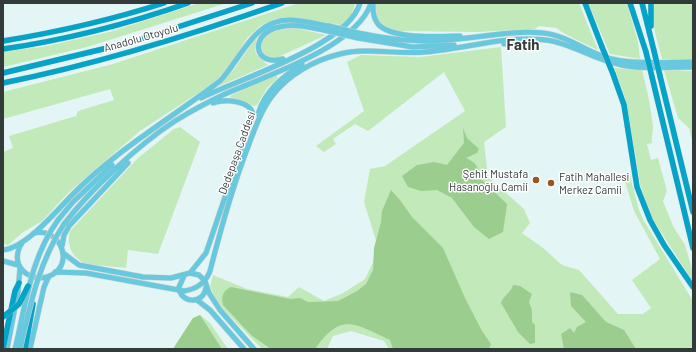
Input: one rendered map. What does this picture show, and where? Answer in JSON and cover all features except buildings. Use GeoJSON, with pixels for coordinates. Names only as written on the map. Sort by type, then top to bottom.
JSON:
{"type":"FeatureCollection","features":[{"type":"Feature","properties":{"kind":"highway"},"geometry":{"type":"LineString","coordinates":[[3,41],[75,28],[117,18],[164,3]]}},
{"type":"Feature","properties":{"kind":"highway"},"geometry":{"type":"LineString","coordinates":[[3,49],[114,26],[188,3]]}},
{"type":"Feature","properties":{"kind":"highway","name":"Anadolu Otoyolu"},"geometry":{"type":"LineString","coordinates":[[3,73],[128,43],[252,3]]}},
{"type":"Feature","properties":{"kind":"highway","name":"Anadolu Otoyolu"},"geometry":{"type":"LineString","coordinates":[[3,83],[29,78],[157,45],[282,3]]}},
{"type":"Feature","properties":{"kind":"highway"},"geometry":{"type":"LineString","coordinates":[[630,3],[646,52]]}},
{"type":"Feature","properties":{"kind":"highway"},"geometry":{"type":"LineString","coordinates":[[634,3],[693,248]]}},
{"type":"Feature","properties":{"kind":"highway"},"geometry":{"type":"LineString","coordinates":[[642,3],[693,212]]}},
{"type":"Feature","properties":{"kind":"highway"},"geometry":{"type":"LineString","coordinates":[[651,3],[651,25],[655,52]]}},
{"type":"Feature","properties":{"kind":"highway"},"geometry":{"type":"LineString","coordinates":[[586,4],[624,105],[637,188],[650,220],[664,245],[693,287]]}},
{"type":"Feature","properties":{"kind":"highway"},"geometry":{"type":"LineString","coordinates":[[3,86],[29,78]]}},
{"type":"Feature","properties":{"kind":"highway"},"geometry":{"type":"LineString","coordinates":[[3,348],[15,290],[19,283]]}},
{"type":"Feature","properties":{"kind":"highway"},"geometry":{"type":"LineString","coordinates":[[25,349],[36,285]]}},
{"type":"Feature","properties":{"kind":"highway"},"geometry":{"type":"LineString","coordinates":[[3,317],[19,304],[28,286]]}},
{"type":"Feature","properties":{"kind":"main road"},"geometry":{"type":"LineString","coordinates":[[161,122],[210,94],[313,48],[346,25],[356,14],[360,3]]}},
{"type":"Feature","properties":{"kind":"main road"},"geometry":{"type":"LineString","coordinates":[[372,3],[375,19],[378,24],[390,32],[408,35],[479,37]]}},
{"type":"Feature","properties":{"kind":"main road"},"geometry":{"type":"LineString","coordinates":[[251,140],[260,109],[268,93],[290,72],[357,26],[367,14],[372,3]]}},
{"type":"Feature","properties":{"kind":"main road"},"geometry":{"type":"LineString","coordinates":[[3,250],[12,248],[32,234],[49,220],[80,187],[140,138],[220,81],[229,72],[252,38],[265,27],[277,22],[289,20],[413,47],[521,44],[524,48],[528,39],[534,34],[544,33]]}},
{"type":"Feature","properties":{"kind":"main road"},"geometry":{"type":"LineString","coordinates":[[313,48],[282,59],[270,61],[262,56],[258,47],[261,36],[271,29],[279,26],[328,29]]}},
{"type":"Feature","properties":{"kind":"main road"},"geometry":{"type":"LineString","coordinates":[[358,35],[392,40],[416,41],[519,33],[544,33],[564,39],[606,58],[620,60],[693,62]]}},
{"type":"Feature","properties":{"kind":"main road"},"geometry":{"type":"LineString","coordinates":[[478,45],[528,39],[547,40],[563,44],[600,59],[634,67],[693,67]]}},
{"type":"Feature","properties":{"kind":"main road","name":"Dedepaşa Caddesi"},"geometry":{"type":"LineString","coordinates":[[197,300],[204,295],[239,172],[258,120],[273,95],[299,72],[325,58],[350,52],[424,52],[478,45]]}},
{"type":"Feature","properties":{"kind":"main road"},"geometry":{"type":"LineString","coordinates":[[20,349],[44,259],[64,224],[82,203],[161,131],[189,113],[224,95],[302,61],[328,47]]}},
{"type":"Feature","properties":{"kind":"main road","name":"Dedepaşa Caddesi"},"geometry":{"type":"LineString","coordinates":[[187,274],[203,259],[206,252],[253,115],[250,108],[245,105],[224,101],[213,103],[189,113]]}},
{"type":"Feature","properties":{"kind":"main road"},"geometry":{"type":"LineString","coordinates":[[3,261],[19,266],[26,273],[36,277],[49,276],[56,272],[60,266],[63,253],[62,246],[64,235],[76,218],[161,131]]}},
{"type":"Feature","properties":{"kind":"main road"},"geometry":{"type":"LineString","coordinates":[[15,349],[28,286],[42,246],[58,220],[73,202],[140,138]]}},
{"type":"Feature","properties":{"kind":"main road"},"geometry":{"type":"LineString","coordinates":[[32,234],[46,233],[52,235],[62,246]]}},
{"type":"Feature","properties":{"kind":"main road"},"geometry":{"type":"LineString","coordinates":[[7,349],[19,283],[19,266],[17,260],[18,253],[26,238]]}},
{"type":"Feature","properties":{"kind":"main road"},"geometry":{"type":"LineString","coordinates":[[63,253],[79,265],[143,277],[171,278],[187,274],[199,275],[206,284],[220,310],[254,349]]}},
{"type":"Feature","properties":{"kind":"main road"},"geometry":{"type":"LineString","coordinates":[[56,272],[86,272],[179,290],[190,290],[206,284]]}},
{"type":"Feature","properties":{"kind":"main road"},"geometry":{"type":"LineString","coordinates":[[187,274],[179,283],[179,290],[186,299],[197,300],[210,310],[244,349]]}},
{"type":"Feature","properties":{"kind":"main road"},"geometry":{"type":"LineString","coordinates":[[30,349],[44,287],[49,276]]}},
{"type":"Feature","properties":{"kind":"green space"},"geometry":{"type":"Polygon","coordinates":[[[199,3],[227,3],[87,47],[3,67],[3,51],[43,47],[113,31],[199,3]]]}},
{"type":"Feature","properties":{"kind":"green space"},"geometry":{"type":"Polygon","coordinates":[[[299,3],[355,3],[354,10],[351,15],[341,25],[289,17],[274,19],[260,26],[247,38],[230,65],[215,82],[140,131],[69,192],[42,221],[22,233],[8,245],[3,244],[3,152],[13,148],[9,136],[76,116],[78,111],[114,100],[110,89],[3,119],[3,92],[113,64],[299,3]]]}},
{"type":"Feature","properties":{"kind":"green space"},"geometry":{"type":"Polygon","coordinates":[[[376,3],[579,3],[598,50],[569,36],[557,28],[539,26],[535,29],[477,32],[389,30],[377,20],[376,3]]]}},
{"type":"Feature","properties":{"kind":"green space"},"geometry":{"type":"Polygon","coordinates":[[[588,3],[627,3],[638,42],[640,59],[610,54],[588,3]]]}},
{"type":"Feature","properties":{"kind":"green space"},"geometry":{"type":"Polygon","coordinates":[[[653,3],[693,3],[693,60],[662,59],[653,24],[653,3]]]}},
{"type":"Feature","properties":{"kind":"green space"},"geometry":{"type":"Polygon","coordinates":[[[296,28],[326,35],[274,59],[266,57],[262,53],[261,42],[268,35],[281,30],[296,28]]]}},
{"type":"Feature","properties":{"kind":"green space"},"geometry":{"type":"Polygon","coordinates":[[[257,36],[255,50],[257,55],[268,65],[219,86],[235,68],[257,36]]]}},
{"type":"Feature","properties":{"kind":"green space"},"geometry":{"type":"Polygon","coordinates":[[[501,47],[506,127],[484,142],[488,177],[524,209],[530,223],[522,233],[543,248],[562,265],[579,270],[618,314],[643,314],[651,308],[632,280],[660,259],[634,211],[624,178],[630,176],[639,210],[644,221],[693,301],[693,349],[389,349],[384,341],[351,331],[333,336],[327,349],[262,349],[225,311],[215,298],[210,286],[213,275],[247,289],[288,297],[299,287],[324,301],[343,293],[365,279],[379,250],[364,202],[370,169],[385,166],[465,111],[444,72],[368,131],[355,124],[333,139],[336,144],[324,152],[316,146],[364,111],[347,62],[361,55],[420,57],[501,47]]]}},
{"type":"Feature","properties":{"kind":"green space"},"geometry":{"type":"Polygon","coordinates":[[[614,68],[642,70],[649,98],[653,127],[652,143],[647,144],[651,160],[658,158],[667,191],[663,201],[673,226],[685,245],[693,273],[693,282],[652,218],[640,185],[625,97],[614,68]]]}},
{"type":"Feature","properties":{"kind":"green space"},"geometry":{"type":"Polygon","coordinates":[[[664,70],[693,71],[693,144],[689,128],[678,118],[664,70]]]}},
{"type":"Feature","properties":{"kind":"green space"},"geometry":{"type":"Polygon","coordinates":[[[276,75],[278,78],[267,88],[257,105],[254,106],[230,97],[230,96],[276,75]]]}},
{"type":"Feature","properties":{"kind":"green space"},"geometry":{"type":"Polygon","coordinates":[[[180,127],[200,142],[158,254],[128,250],[126,268],[82,262],[75,256],[70,248],[70,231],[138,158],[174,129],[180,127]]]}},
{"type":"Feature","properties":{"kind":"green space"},"geometry":{"type":"Polygon","coordinates":[[[463,128],[467,138],[479,149],[477,153],[466,158],[476,165],[478,176],[507,204],[503,232],[489,239],[474,227],[452,198],[437,190],[421,191],[408,187],[402,176],[417,165],[434,162],[447,165],[464,143],[463,128]]]}},
{"type":"Feature","properties":{"kind":"green space"},"geometry":{"type":"Polygon","coordinates":[[[391,190],[412,217],[443,248],[465,298],[482,331],[491,344],[489,349],[393,349],[390,340],[367,329],[349,324],[341,325],[333,330],[324,337],[315,349],[271,349],[251,335],[223,305],[223,294],[231,287],[290,299],[300,298],[308,302],[338,301],[357,291],[366,284],[373,270],[374,248],[381,222],[382,211],[391,190]]]}},
{"type":"Feature","properties":{"kind":"green space"},"geometry":{"type":"Polygon","coordinates":[[[513,285],[520,286],[532,294],[529,302],[532,310],[532,322],[535,325],[535,343],[530,344],[518,332],[501,303],[513,285]]]}},
{"type":"Feature","properties":{"kind":"green space"},"geometry":{"type":"Polygon","coordinates":[[[570,292],[582,295],[606,322],[624,330],[636,349],[564,349],[561,334],[570,328],[574,333],[577,327],[586,322],[571,306],[570,292]]]}},
{"type":"Feature","properties":{"kind":"green space"},"geometry":{"type":"Polygon","coordinates":[[[200,315],[210,323],[228,349],[173,349],[193,318],[200,315]]]}},
{"type":"Feature","properties":{"kind":"green space"},"geometry":{"type":"Polygon","coordinates":[[[200,315],[222,349],[173,349],[193,318],[200,315]]]}},
{"type":"Feature","properties":{"kind":"place","name":"Şehit Mustafa Hasanoğlu Camii"},"geometry":{"type":"Point","coordinates":[536,180]}},
{"type":"Feature","properties":{"kind":"place","name":"Fatih Mahallesi Merkez Camii"},"geometry":{"type":"Point","coordinates":[551,183]}},
{"type":"Feature","properties":{"kind":"district","name":"Fatih"},"geometry":{"type":"Point","coordinates":[523,45]}}]}
